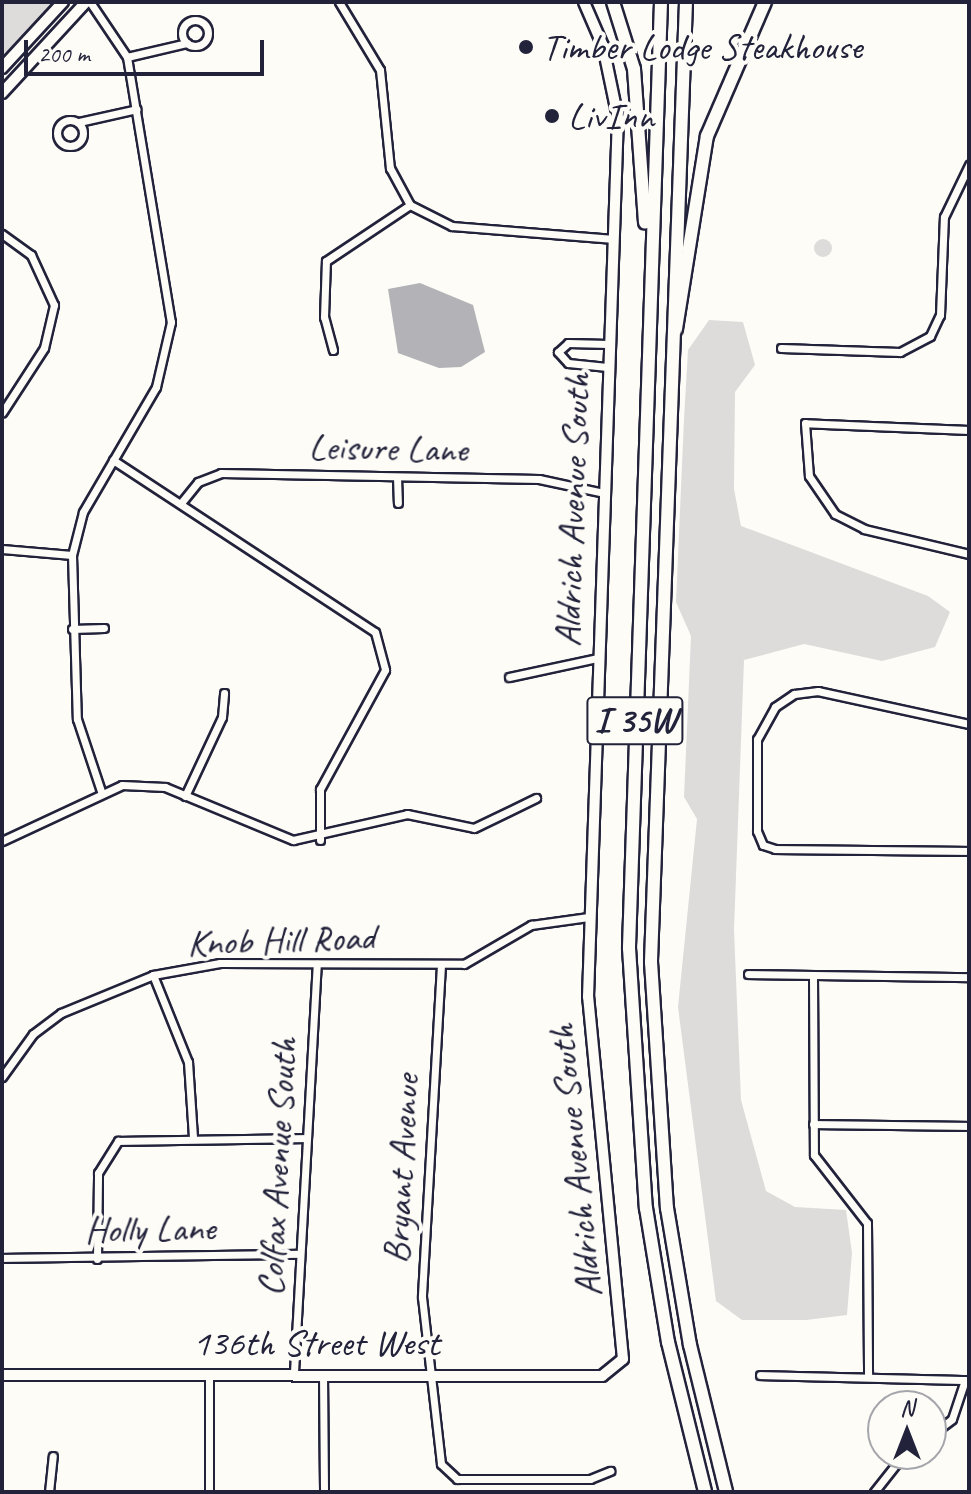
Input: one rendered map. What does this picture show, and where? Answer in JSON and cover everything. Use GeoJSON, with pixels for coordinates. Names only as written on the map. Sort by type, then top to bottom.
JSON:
{"type":"FeatureCollection","features":[{"type":"Feature","properties":{"kind":"highway"},"geometry":{"type":"LineString","coordinates":[[613,2],[634,69],[641,126],[648,317]]}},
{"type":"Feature","properties":{"kind":"highway","name":"I 35W"},"geometry":{"type":"LineString","coordinates":[[661,2],[629,911],[634,1071],[652,1251],[705,1492]]}},
{"type":"Feature","properties":{"kind":"highway","name":"I 35W"},"geometry":{"type":"LineString","coordinates":[[686,2],[651,894],[655,1067],[680,1290],[726,1492]]}},
{"type":"Feature","properties":{"kind":"highway"},"geometry":{"type":"LineString","coordinates":[[671,347],[707,136],[765,2]]}},
{"type":"Feature","properties":{"kind":"street"},"geometry":{"type":"LineString","coordinates":[[2,68],[63,2]]}},
{"type":"Feature","properties":{"kind":"street"},"geometry":{"type":"LineString","coordinates":[[2,93],[88,2],[127,57],[171,322],[156,387],[83,512],[72,555],[77,719],[101,791]]}},
{"type":"Feature","properties":{"kind":"street"},"geometry":{"type":"LineString","coordinates":[[339,2],[380,70],[390,168],[410,205],[452,226],[613,239]]}},
{"type":"Feature","properties":{"kind":"street","name":"Aldrich Avenue South"},"geometry":{"type":"LineString","coordinates":[[584,2],[603,46],[618,118],[588,917],[594,1108],[623,1359]]}},
{"type":"Feature","properties":{"kind":"street"},"geometry":{"type":"LineString","coordinates":[[127,57],[187,43]]}},
{"type":"Feature","properties":{"kind":"street"},"geometry":{"type":"LineString","coordinates":[[79,122],[137,109]]}},
{"type":"Feature","properties":{"kind":"street"},"geometry":{"type":"LineString","coordinates":[[781,348],[900,352],[930,336],[940,315],[944,217],[969,165]]}},
{"type":"Feature","properties":{"kind":"street"},"geometry":{"type":"LineString","coordinates":[[333,350],[324,317],[326,261],[410,205]]}},
{"type":"Feature","properties":{"kind":"street"},"geometry":{"type":"LineString","coordinates":[[2,234],[31,255],[54,305],[44,348],[2,413]]}},
{"type":"Feature","properties":{"kind":"street"},"geometry":{"type":"LineString","coordinates":[[607,367],[568,363],[558,352],[568,343],[608,344]]}},
{"type":"Feature","properties":{"kind":"street"},"geometry":{"type":"LineString","coordinates":[[969,430],[805,423],[809,476],[835,514],[864,529],[969,554]]}},
{"type":"Feature","properties":{"kind":"street"},"geometry":{"type":"LineString","coordinates":[[113,460],[361,618],[383,649],[380,689],[320,789],[320,840]]}},
{"type":"Feature","properties":{"kind":"street","name":"Leisure Lane"},"geometry":{"type":"LineString","coordinates":[[181,503],[198,482],[221,473],[539,479],[604,493]]}},
{"type":"Feature","properties":{"kind":"street"},"geometry":{"type":"LineString","coordinates":[[397,477],[398,503]]}},
{"type":"Feature","properties":{"kind":"street"},"geometry":{"type":"LineString","coordinates":[[2,549],[72,555]]}},
{"type":"Feature","properties":{"kind":"street"},"geometry":{"type":"LineString","coordinates":[[72,629],[104,628]]}},
{"type":"Feature","properties":{"kind":"street"},"geometry":{"type":"LineString","coordinates":[[509,677],[598,658]]}},
{"type":"Feature","properties":{"kind":"street"},"geometry":{"type":"LineString","coordinates":[[969,724],[818,691],[794,694],[775,707],[757,739],[757,831],[763,845],[775,849],[969,851]]}},
{"type":"Feature","properties":{"kind":"street"},"geometry":{"type":"LineString","coordinates":[[185,796],[222,717],[224,693]]}},
{"type":"Feature","properties":{"kind":"street"},"geometry":{"type":"LineString","coordinates":[[2,841],[49,824],[101,791],[143,783],[185,796],[267,835],[320,840],[407,814],[474,828],[536,798]]}},
{"type":"Feature","properties":{"kind":"street","name":"Knob Hill Road"},"geometry":{"type":"LineString","coordinates":[[2,1077],[6,1061],[61,1013],[153,975],[220,963],[441,965],[481,960],[542,922],[588,917]]}},
{"type":"Feature","properties":{"kind":"street","name":"Colfax Avenue South"},"geometry":{"type":"LineString","coordinates":[[294,1372],[317,964]]}},
{"type":"Feature","properties":{"kind":"street","name":"Bryant Avenue"},"geometry":{"type":"LineString","coordinates":[[441,965],[422,1297],[441,1464],[449,1476],[590,1479],[610,1471]]}},
{"type":"Feature","properties":{"kind":"street"},"geometry":{"type":"LineString","coordinates":[[748,974],[969,977]]}},
{"type":"Feature","properties":{"kind":"street"},"geometry":{"type":"LineString","coordinates":[[153,975],[188,1062],[193,1137]]}},
{"type":"Feature","properties":{"kind":"street"},"geometry":{"type":"LineString","coordinates":[[813,975],[814,1155],[827,1179],[855,1200],[867,1223],[868,1375]]}},
{"type":"Feature","properties":{"kind":"street"},"geometry":{"type":"LineString","coordinates":[[813,1124],[969,1126]]}},
{"type":"Feature","properties":{"kind":"street"},"geometry":{"type":"LineString","coordinates":[[97,1259],[98,1173],[107,1151],[132,1136],[306,1138]]}},
{"type":"Feature","properties":{"kind":"street","name":"Holly Lane"},"geometry":{"type":"LineString","coordinates":[[2,1258],[299,1254]]}},
{"type":"Feature","properties":{"kind":"street","name":"136th Street West"},"geometry":{"type":"LineString","coordinates":[[2,1375],[323,1372],[602,1376],[623,1359]]}},
{"type":"Feature","properties":{"kind":"street"},"geometry":{"type":"LineString","coordinates":[[209,1372],[209,1492]]}},
{"type":"Feature","properties":{"kind":"street"},"geometry":{"type":"LineString","coordinates":[[323,1372],[324,1492]]}},
{"type":"Feature","properties":{"kind":"street"},"geometry":{"type":"LineString","coordinates":[[760,1375],[868,1375],[967,1380],[952,1419],[947,1423]]}},
{"type":"Feature","properties":{"kind":"street"},"geometry":{"type":"LineString","coordinates":[[49,1492],[53,1456]]}},
{"type":"Feature","properties":{"kind":"street"},"geometry":{"type":"LineString","coordinates":[[874,1492],[891,1470]]}},
{"type":"Feature","properties":{"kind":"shaded area"},"geometry":{"type":"Polygon","coordinates":[[[2,2],[53,2],[2,67],[2,2]]]}},
{"type":"Feature","properties":{"kind":"shaded area"},"geometry":{"type":"Polygon","coordinates":[[[823,239],[832,248],[823,257],[814,248],[823,239]]]}},
{"type":"Feature","properties":{"kind":"shaded area"},"geometry":{"type":"Polygon","coordinates":[[[420,283],[473,305],[485,352],[461,367],[439,368],[398,353],[388,289],[420,283]]]}},
{"type":"Feature","properties":{"kind":"shaded area"},"geometry":{"type":"Polygon","coordinates":[[[709,320],[743,322],[755,365],[735,392],[734,489],[741,526],[928,596],[950,612],[935,647],[882,661],[804,644],[744,660],[734,930],[741,1100],[766,1191],[795,1207],[846,1210],[852,1253],[847,1315],[806,1320],[742,1320],[716,1301],[678,1007],[697,819],[684,797],[691,636],[676,602],[684,419],[688,350],[709,320]]]}},
{"type":"Feature","properties":{"kind":"place","name":"Timber Lodge Steakhouse"},"geometry":{"type":"Point","coordinates":[526,47]}},
{"type":"Feature","properties":{"kind":"place","name":"LivInn"},"geometry":{"type":"Point","coordinates":[552,116]}}]}
